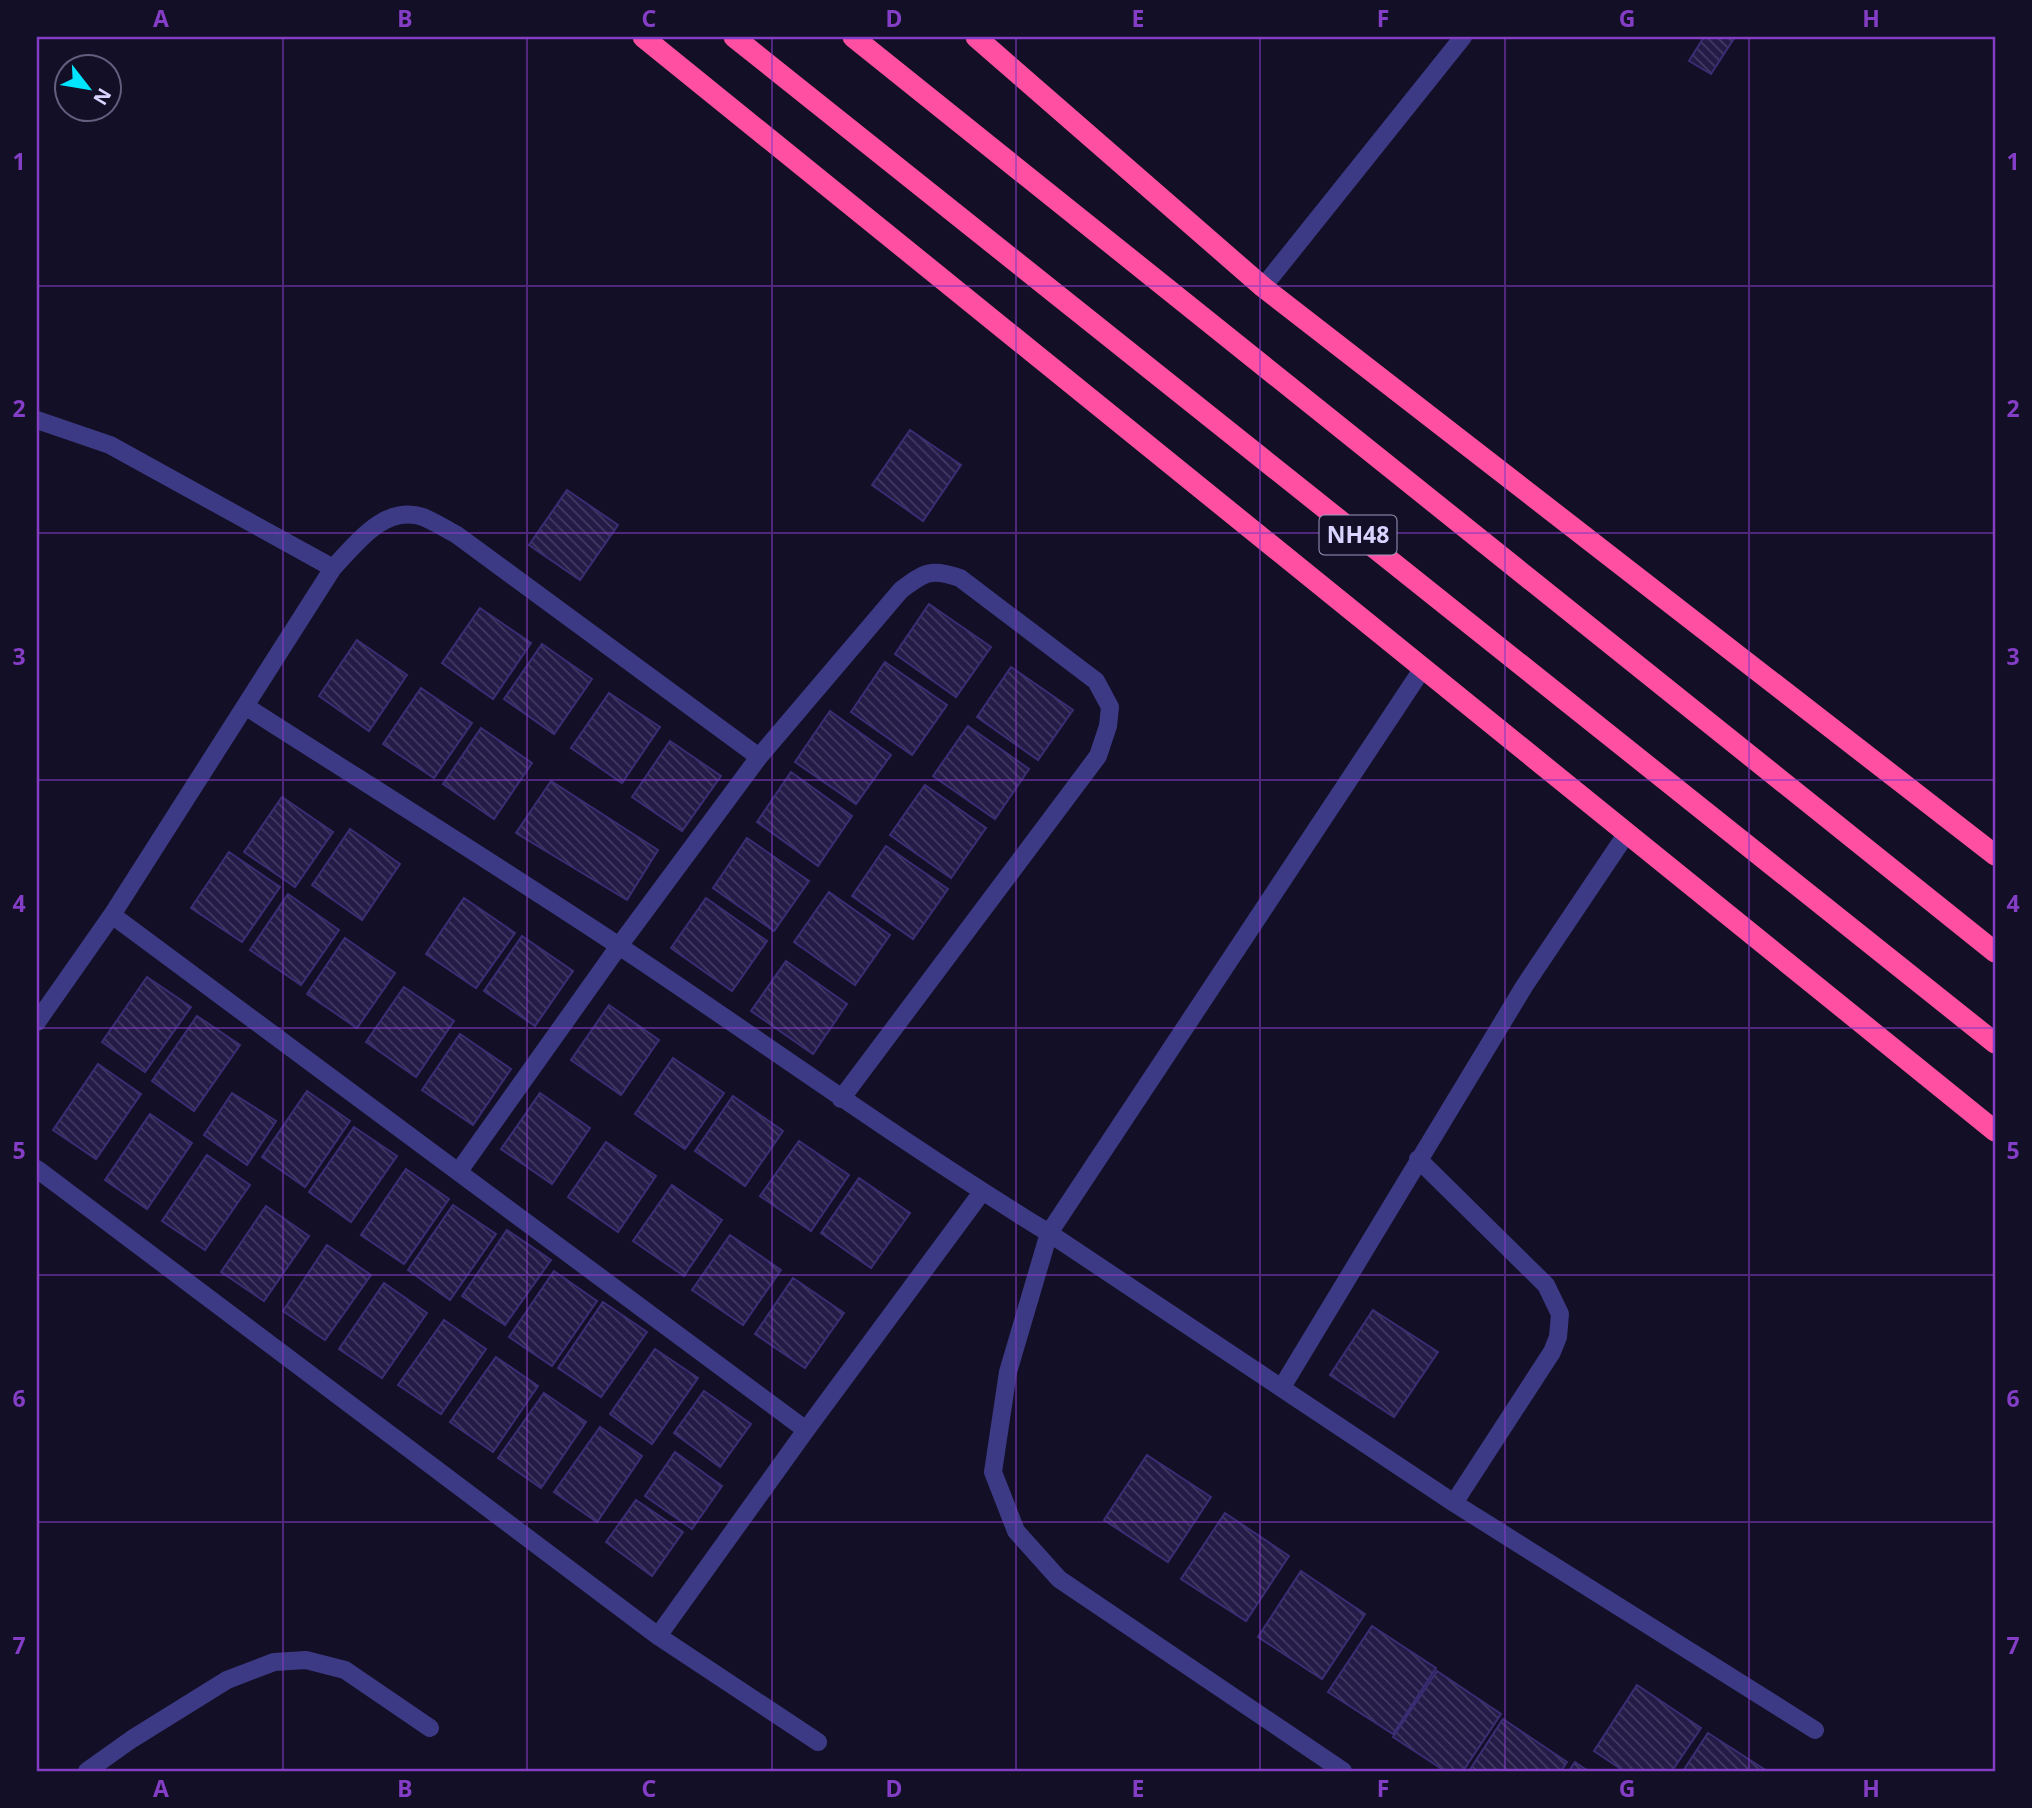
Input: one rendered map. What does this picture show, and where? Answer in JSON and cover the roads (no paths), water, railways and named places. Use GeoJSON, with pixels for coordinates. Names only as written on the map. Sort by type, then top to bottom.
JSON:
{"type":"FeatureCollection","features":[{"type":"Feature","properties":{"kind":"highway"},"geometry":{"type":"LineString","coordinates":[[643,37],[1995,1131]]}},
{"type":"Feature","properties":{"kind":"highway","name":"NH48"},"geometry":{"type":"LineString","coordinates":[[734,37],[1989,1038]]}},
{"type":"Feature","properties":{"kind":"highway","name":"NH48"},"geometry":{"type":"LineString","coordinates":[[853,37],[1995,952]]}},
{"type":"Feature","properties":{"kind":"highway"},"geometry":{"type":"LineString","coordinates":[[976,37],[1263,287],[1995,855]]}},
{"type":"Feature","properties":{"kind":"street"},"geometry":{"type":"LineString","coordinates":[[1263,287],[1464,37]]}},
{"type":"Feature","properties":{"kind":"street"},"geometry":{"type":"LineString","coordinates":[[37,420],[110,445],[333,568]]}},
{"type":"Feature","properties":{"kind":"street"},"geometry":{"type":"LineString","coordinates":[[37,1022],[112,915],[333,568],[374,526],[397,516],[421,516],[457,535],[759,757]]}},
{"type":"Feature","properties":{"kind":"street"},"geometry":{"type":"LineString","coordinates":[[458,1171],[759,757],[901,590],[919,576],[939,570],[960,578],[1096,681],[1110,707],[1108,726],[1098,756],[841,1099]]}},
{"type":"Feature","properties":{"kind":"street"},"geometry":{"type":"LineString","coordinates":[[1343,1771],[1059,1580],[1016,1531],[993,1472],[1008,1372],[1049,1233],[1423,668]]}},
{"type":"Feature","properties":{"kind":"street"},"geometry":{"type":"LineString","coordinates":[[246,706],[619,946],[841,1099],[1049,1233],[1454,1503],[1815,1730]]}},
{"type":"Feature","properties":{"kind":"street"},"geometry":{"type":"LineString","coordinates":[[1282,1387],[1525,985],[1627,833]]}},
{"type":"Feature","properties":{"kind":"street"},"geometry":{"type":"LineString","coordinates":[[112,915],[806,1430]]}},
{"type":"Feature","properties":{"kind":"street"},"geometry":{"type":"LineString","coordinates":[[1418,1159],[1546,1284],[1560,1314],[1558,1337],[1552,1352],[1454,1503]]}},
{"type":"Feature","properties":{"kind":"street"},"geometry":{"type":"LineString","coordinates":[[37,1169],[658,1636],[818,1742]]}},
{"type":"Feature","properties":{"kind":"street"},"geometry":{"type":"LineString","coordinates":[[658,1636],[982,1192]]}},
{"type":"Feature","properties":{"kind":"street"},"geometry":{"type":"LineString","coordinates":[[87,1771],[132,1739],[227,1680],[274,1662],[306,1660],[345,1670],[430,1728]]}}]}
